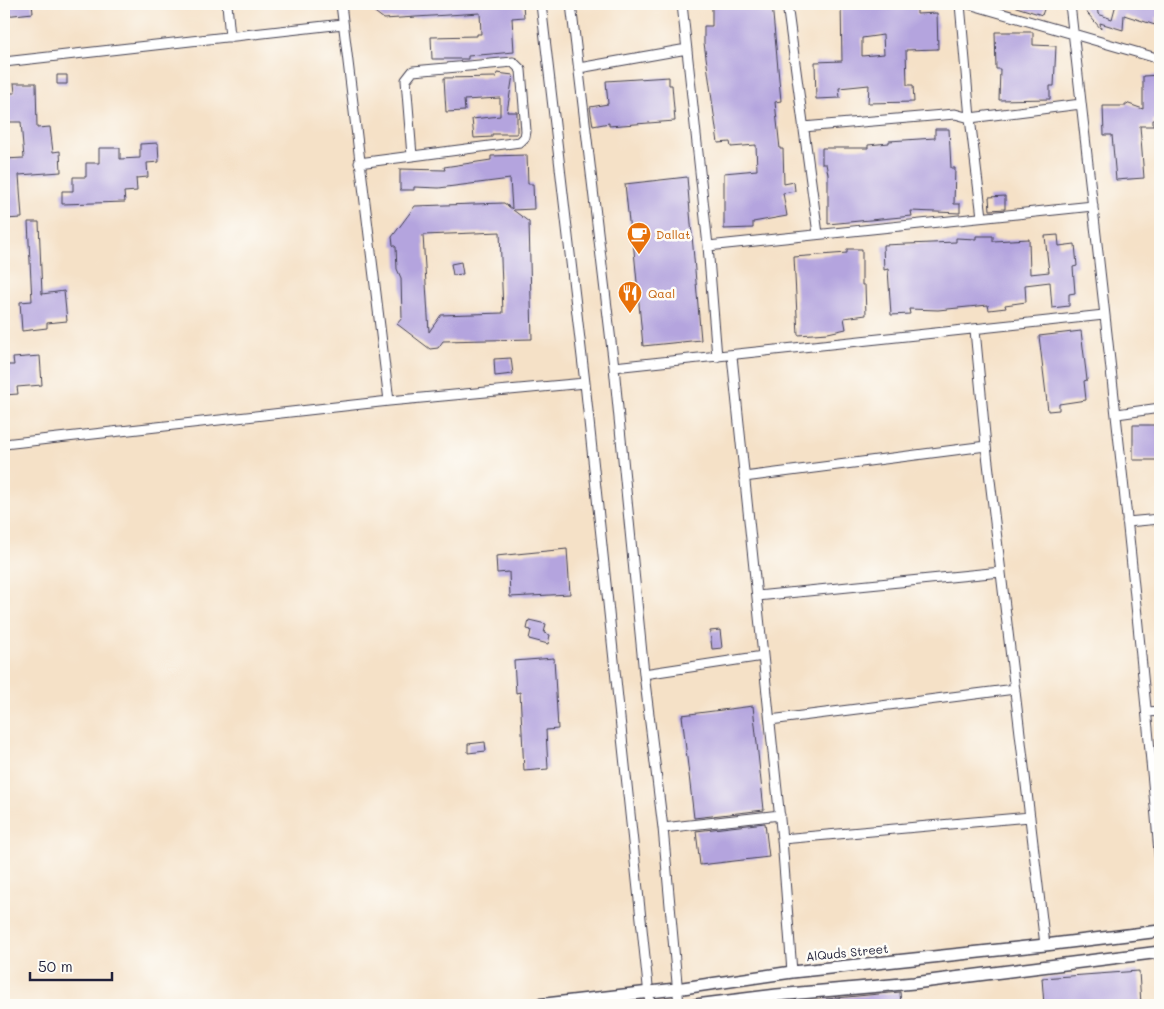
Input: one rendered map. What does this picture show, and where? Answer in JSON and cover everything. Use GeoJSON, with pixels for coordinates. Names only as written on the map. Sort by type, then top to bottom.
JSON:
{"type":"FeatureCollection","features":[{"type":"Feature","properties":{"kind":"street"},"geometry":{"type":"LineString","coordinates":[[227,4],[230,37]]}},
{"type":"Feature","properties":{"kind":"street"},"geometry":{"type":"LineString","coordinates":[[341,4],[389,401]]}},
{"type":"Feature","properties":{"kind":"street"},"geometry":{"type":"LineString","coordinates":[[541,4],[585,383],[650,1005]]}},
{"type":"Feature","properties":{"kind":"street"},"geometry":{"type":"LineString","coordinates":[[571,4],[614,366],[644,674],[663,828],[676,989],[679,1005]]}},
{"type":"Feature","properties":{"kind":"street"},"geometry":{"type":"LineString","coordinates":[[682,4],[708,246],[717,357]]}},
{"type":"Feature","properties":{"kind":"street"},"geometry":{"type":"LineString","coordinates":[[786,4],[818,234]]}},
{"type":"Feature","properties":{"kind":"street"},"geometry":{"type":"LineString","coordinates":[[960,4],[970,118],[982,217]]}},
{"type":"Feature","properties":{"kind":"street"},"geometry":{"type":"LineString","coordinates":[[968,4],[1160,59]]}},
{"type":"Feature","properties":{"kind":"street"},"geometry":{"type":"LineString","coordinates":[[1070,4],[1104,314],[1117,414],[1148,712],[1158,817],[1160,864]]}},
{"type":"Feature","properties":{"kind":"street"},"geometry":{"type":"LineString","coordinates":[[4,62],[343,24]]}},
{"type":"Feature","properties":{"kind":"street"},"geometry":{"type":"LineString","coordinates":[[579,68],[687,49]]}},
{"type":"Feature","properties":{"kind":"street"},"geometry":{"type":"LineString","coordinates":[[359,163],[520,142],[525,137],[526,131],[521,70],[518,64],[503,62],[413,71],[409,74],[406,80],[412,156]]}},
{"type":"Feature","properties":{"kind":"street"},"geometry":{"type":"LineString","coordinates":[[803,127],[955,114],[970,118],[1081,104]]}},
{"type":"Feature","properties":{"kind":"street"},"geometry":{"type":"LineString","coordinates":[[708,246],[1093,206]]}},
{"type":"Feature","properties":{"kind":"street"},"geometry":{"type":"LineString","coordinates":[[614,366],[732,356],[1104,314]]}},
{"type":"Feature","properties":{"kind":"street"},"geometry":{"type":"LineString","coordinates":[[975,330],[986,446],[1045,945]]}},
{"type":"Feature","properties":{"kind":"street"},"geometry":{"type":"LineString","coordinates":[[732,356],[780,815],[792,972]]}},
{"type":"Feature","properties":{"kind":"street"},"geometry":{"type":"LineString","coordinates":[[4,444],[389,401],[585,383]]}},
{"type":"Feature","properties":{"kind":"street"},"geometry":{"type":"LineString","coordinates":[[1117,414],[1160,408]]}},
{"type":"Feature","properties":{"kind":"street"},"geometry":{"type":"LineString","coordinates":[[744,477],[986,446]]}},
{"type":"Feature","properties":{"kind":"street"},"geometry":{"type":"LineString","coordinates":[[1127,522],[1160,519]]}},
{"type":"Feature","properties":{"kind":"street"},"geometry":{"type":"LineString","coordinates":[[757,596],[1001,572]]}},
{"type":"Feature","properties":{"kind":"street"},"geometry":{"type":"LineString","coordinates":[[644,674],[763,656]]}},
{"type":"Feature","properties":{"kind":"street"},"geometry":{"type":"LineString","coordinates":[[770,720],[1015,689]]}},
{"type":"Feature","properties":{"kind":"street"},"geometry":{"type":"LineString","coordinates":[[1148,712],[1160,711]]}},
{"type":"Feature","properties":{"kind":"street"},"geometry":{"type":"LineString","coordinates":[[663,828],[780,815]]}},
{"type":"Feature","properties":{"kind":"street"},"geometry":{"type":"LineString","coordinates":[[782,839],[1030,817]]}},
{"type":"Feature","properties":{"kind":"street","name":"AlQuds Street"},"geometry":{"type":"LineString","coordinates":[[537,1005],[676,989],[792,972],[1160,931]]}},
{"type":"Feature","properties":{"kind":"street"},"geometry":{"type":"LineString","coordinates":[[696,1005],[777,995],[914,983],[1160,952]]}},
{"type":"Feature","properties":{"kind":"building"},"geometry":{"type":"Polygon","coordinates":[[[4,4],[32,4],[33,13],[4,16],[4,4]]]}},
{"type":"Feature","properties":{"kind":"building"},"geometry":{"type":"Polygon","coordinates":[[[364,4],[523,4],[524,17],[512,18],[514,52],[468,56],[468,59],[432,59],[431,37],[477,36],[477,34],[481,34],[480,13],[384,19],[364,4]]]}},
{"type":"Feature","properties":{"kind":"building"},"geometry":{"type":"Polygon","coordinates":[[[712,4],[772,4],[781,101],[775,102],[780,149],[783,149],[784,184],[794,182],[795,191],[783,193],[787,216],[753,222],[753,228],[724,229],[724,173],[757,170],[756,145],[731,147],[730,142],[718,143],[704,43],[704,26],[712,26],[712,4]]]}},
{"type":"Feature","properties":{"kind":"building"},"geometry":{"type":"Polygon","coordinates":[[[841,4],[897,4],[897,8],[917,7],[917,14],[937,13],[938,49],[906,50],[907,85],[913,85],[914,102],[868,103],[869,85],[839,88],[840,98],[816,99],[815,62],[842,61],[841,4]],[[883,35],[862,38],[862,56],[884,54],[883,35]]]}},
{"type":"Feature","properties":{"kind":"building"},"geometry":{"type":"Polygon","coordinates":[[[1013,4],[1046,4],[1042,15],[1013,6],[1013,4]]]}},
{"type":"Feature","properties":{"kind":"building"},"geometry":{"type":"Polygon","coordinates":[[[1085,4],[1097,4],[1098,14],[1112,19],[1116,4],[1160,4],[1160,19],[1156,17],[1155,25],[1124,15],[1123,30],[1100,23],[1101,29],[1082,7],[1085,8],[1085,4]]]}},
{"type":"Feature","properties":{"kind":"building"},"geometry":{"type":"Polygon","coordinates":[[[995,32],[1033,32],[1033,45],[1056,46],[1054,86],[1050,86],[1050,99],[999,100],[1000,69],[996,69],[995,32]]]}},
{"type":"Feature","properties":{"kind":"building"},"geometry":{"type":"Polygon","coordinates":[[[497,73],[513,75],[507,112],[517,112],[517,134],[492,134],[492,137],[474,138],[472,119],[500,116],[500,98],[464,100],[465,111],[446,112],[444,78],[496,77],[497,73]]]}},
{"type":"Feature","properties":{"kind":"building"},"geometry":{"type":"Polygon","coordinates":[[[57,75],[67,75],[67,84],[57,84],[57,75]]]}},
{"type":"Feature","properties":{"kind":"building"},"geometry":{"type":"Polygon","coordinates":[[[1160,75],[1160,120],[1153,120],[1153,126],[1140,126],[1144,178],[1116,180],[1112,135],[1104,135],[1103,106],[1126,106],[1126,103],[1143,109],[1143,76],[1160,75]]]}},
{"type":"Feature","properties":{"kind":"building"},"geometry":{"type":"Polygon","coordinates":[[[669,77],[669,85],[672,85],[675,121],[609,126],[609,123],[593,126],[590,107],[608,104],[606,81],[669,77]]]}},
{"type":"Feature","properties":{"kind":"building"},"geometry":{"type":"Polygon","coordinates":[[[14,83],[36,83],[37,128],[50,127],[53,152],[60,151],[61,172],[19,175],[22,218],[4,219],[4,159],[24,158],[21,122],[4,122],[4,93],[15,93],[14,83]]]}},
{"type":"Feature","properties":{"kind":"building"},"geometry":{"type":"Polygon","coordinates":[[[935,129],[949,129],[951,168],[955,168],[954,204],[960,204],[960,213],[911,211],[912,216],[828,224],[828,174],[826,164],[822,164],[822,148],[868,148],[868,145],[889,143],[889,141],[935,138],[935,129]]]}},
{"type":"Feature","properties":{"kind":"building"},"geometry":{"type":"Polygon","coordinates":[[[158,143],[159,162],[147,163],[148,177],[136,178],[137,191],[124,192],[125,202],[62,204],[62,191],[73,191],[73,177],[86,177],[86,163],[99,163],[99,148],[120,148],[120,159],[140,158],[140,144],[158,143]]]}},
{"type":"Feature","properties":{"kind":"building"},"geometry":{"type":"Polygon","coordinates":[[[527,155],[528,184],[533,184],[534,209],[513,210],[529,222],[532,339],[443,341],[438,348],[430,349],[397,324],[402,318],[401,278],[397,269],[396,247],[393,245],[392,237],[415,206],[504,203],[512,209],[510,179],[439,188],[414,187],[414,190],[400,190],[400,169],[445,170],[444,167],[491,160],[491,156],[527,155]],[[500,232],[423,235],[429,332],[441,315],[503,313],[500,232]]]}},
{"type":"Feature","properties":{"kind":"building"},"geometry":{"type":"Polygon","coordinates":[[[687,177],[701,340],[643,346],[633,240],[631,241],[625,184],[687,177]]]}},
{"type":"Feature","properties":{"kind":"building"},"geometry":{"type":"Polygon","coordinates":[[[1005,196],[1005,209],[990,210],[989,197],[1005,196]]]}},
{"type":"Feature","properties":{"kind":"building"},"geometry":{"type":"Polygon","coordinates":[[[28,222],[39,222],[42,294],[64,291],[67,321],[47,323],[47,328],[22,331],[20,302],[32,301],[28,222]]]}},
{"type":"Feature","properties":{"kind":"building"},"geometry":{"type":"Polygon","coordinates":[[[1058,235],[1059,246],[1075,244],[1077,266],[1073,267],[1075,293],[1069,294],[1069,306],[1052,308],[1050,282],[1025,285],[1026,302],[1005,305],[1006,308],[989,310],[988,305],[938,310],[909,309],[910,314],[891,315],[888,269],[884,270],[883,245],[956,242],[956,238],[976,239],[976,236],[993,236],[993,241],[1029,239],[1030,274],[1049,272],[1045,236],[1058,235]]]}},
{"type":"Feature","properties":{"kind":"building"},"geometry":{"type":"Polygon","coordinates":[[[847,249],[862,249],[862,285],[865,285],[866,315],[844,318],[846,329],[828,333],[798,335],[794,257],[847,253],[847,249]]]}},
{"type":"Feature","properties":{"kind":"building"},"geometry":{"type":"Polygon","coordinates":[[[461,262],[463,274],[453,275],[451,264],[461,262]]]}},
{"type":"Feature","properties":{"kind":"building"},"geometry":{"type":"Polygon","coordinates":[[[1081,331],[1087,380],[1084,381],[1086,400],[1059,404],[1059,410],[1048,411],[1039,336],[1081,331]]]}},
{"type":"Feature","properties":{"kind":"building"},"geometry":{"type":"Polygon","coordinates":[[[40,356],[42,385],[17,387],[18,394],[4,395],[4,365],[14,365],[13,358],[40,356]]]}},
{"type":"Feature","properties":{"kind":"building"},"geometry":{"type":"Polygon","coordinates":[[[511,358],[513,374],[495,376],[494,359],[511,358]]]}},
{"type":"Feature","properties":{"kind":"building"},"geometry":{"type":"Polygon","coordinates":[[[1133,425],[1160,425],[1160,460],[1133,460],[1133,425]]]}},
{"type":"Feature","properties":{"kind":"building"},"geometry":{"type":"Polygon","coordinates":[[[567,549],[570,594],[510,597],[509,572],[497,573],[496,556],[567,549]]]}},
{"type":"Feature","properties":{"kind":"building"},"geometry":{"type":"Polygon","coordinates":[[[529,620],[546,624],[544,633],[550,635],[548,644],[529,639],[531,630],[527,629],[529,620]]]}},
{"type":"Feature","properties":{"kind":"building"},"geometry":{"type":"Polygon","coordinates":[[[720,630],[722,648],[712,649],[710,631],[720,630]]]}},
{"type":"Feature","properties":{"kind":"building"},"geometry":{"type":"Polygon","coordinates":[[[554,658],[558,729],[546,730],[548,769],[524,771],[520,692],[516,693],[514,661],[554,658]]]}},
{"type":"Feature","properties":{"kind":"building"},"geometry":{"type":"Polygon","coordinates":[[[753,706],[764,810],[694,818],[682,715],[753,706]]]}},
{"type":"Feature","properties":{"kind":"building"},"geometry":{"type":"Polygon","coordinates":[[[485,742],[486,751],[468,753],[468,744],[485,742]]]}},
{"type":"Feature","properties":{"kind":"building"},"geometry":{"type":"Polygon","coordinates":[[[765,823],[769,857],[700,865],[696,831],[765,823]]]}},
{"type":"Feature","properties":{"kind":"building"},"geometry":{"type":"Polygon","coordinates":[[[1139,971],[1141,1005],[1044,1005],[1042,978],[1139,971]]]}},
{"type":"Feature","properties":{"kind":"building"},"geometry":{"type":"Polygon","coordinates":[[[900,992],[901,1005],[826,1005],[826,999],[900,992]]]}},
{"type":"Feature","properties":{"kind":"place","name":"Dallat"},"geometry":{"type":"Point","coordinates":[639,255]}},
{"type":"Feature","properties":{"kind":"place","name":"Qaal"},"geometry":{"type":"Point","coordinates":[630,314]}}]}
